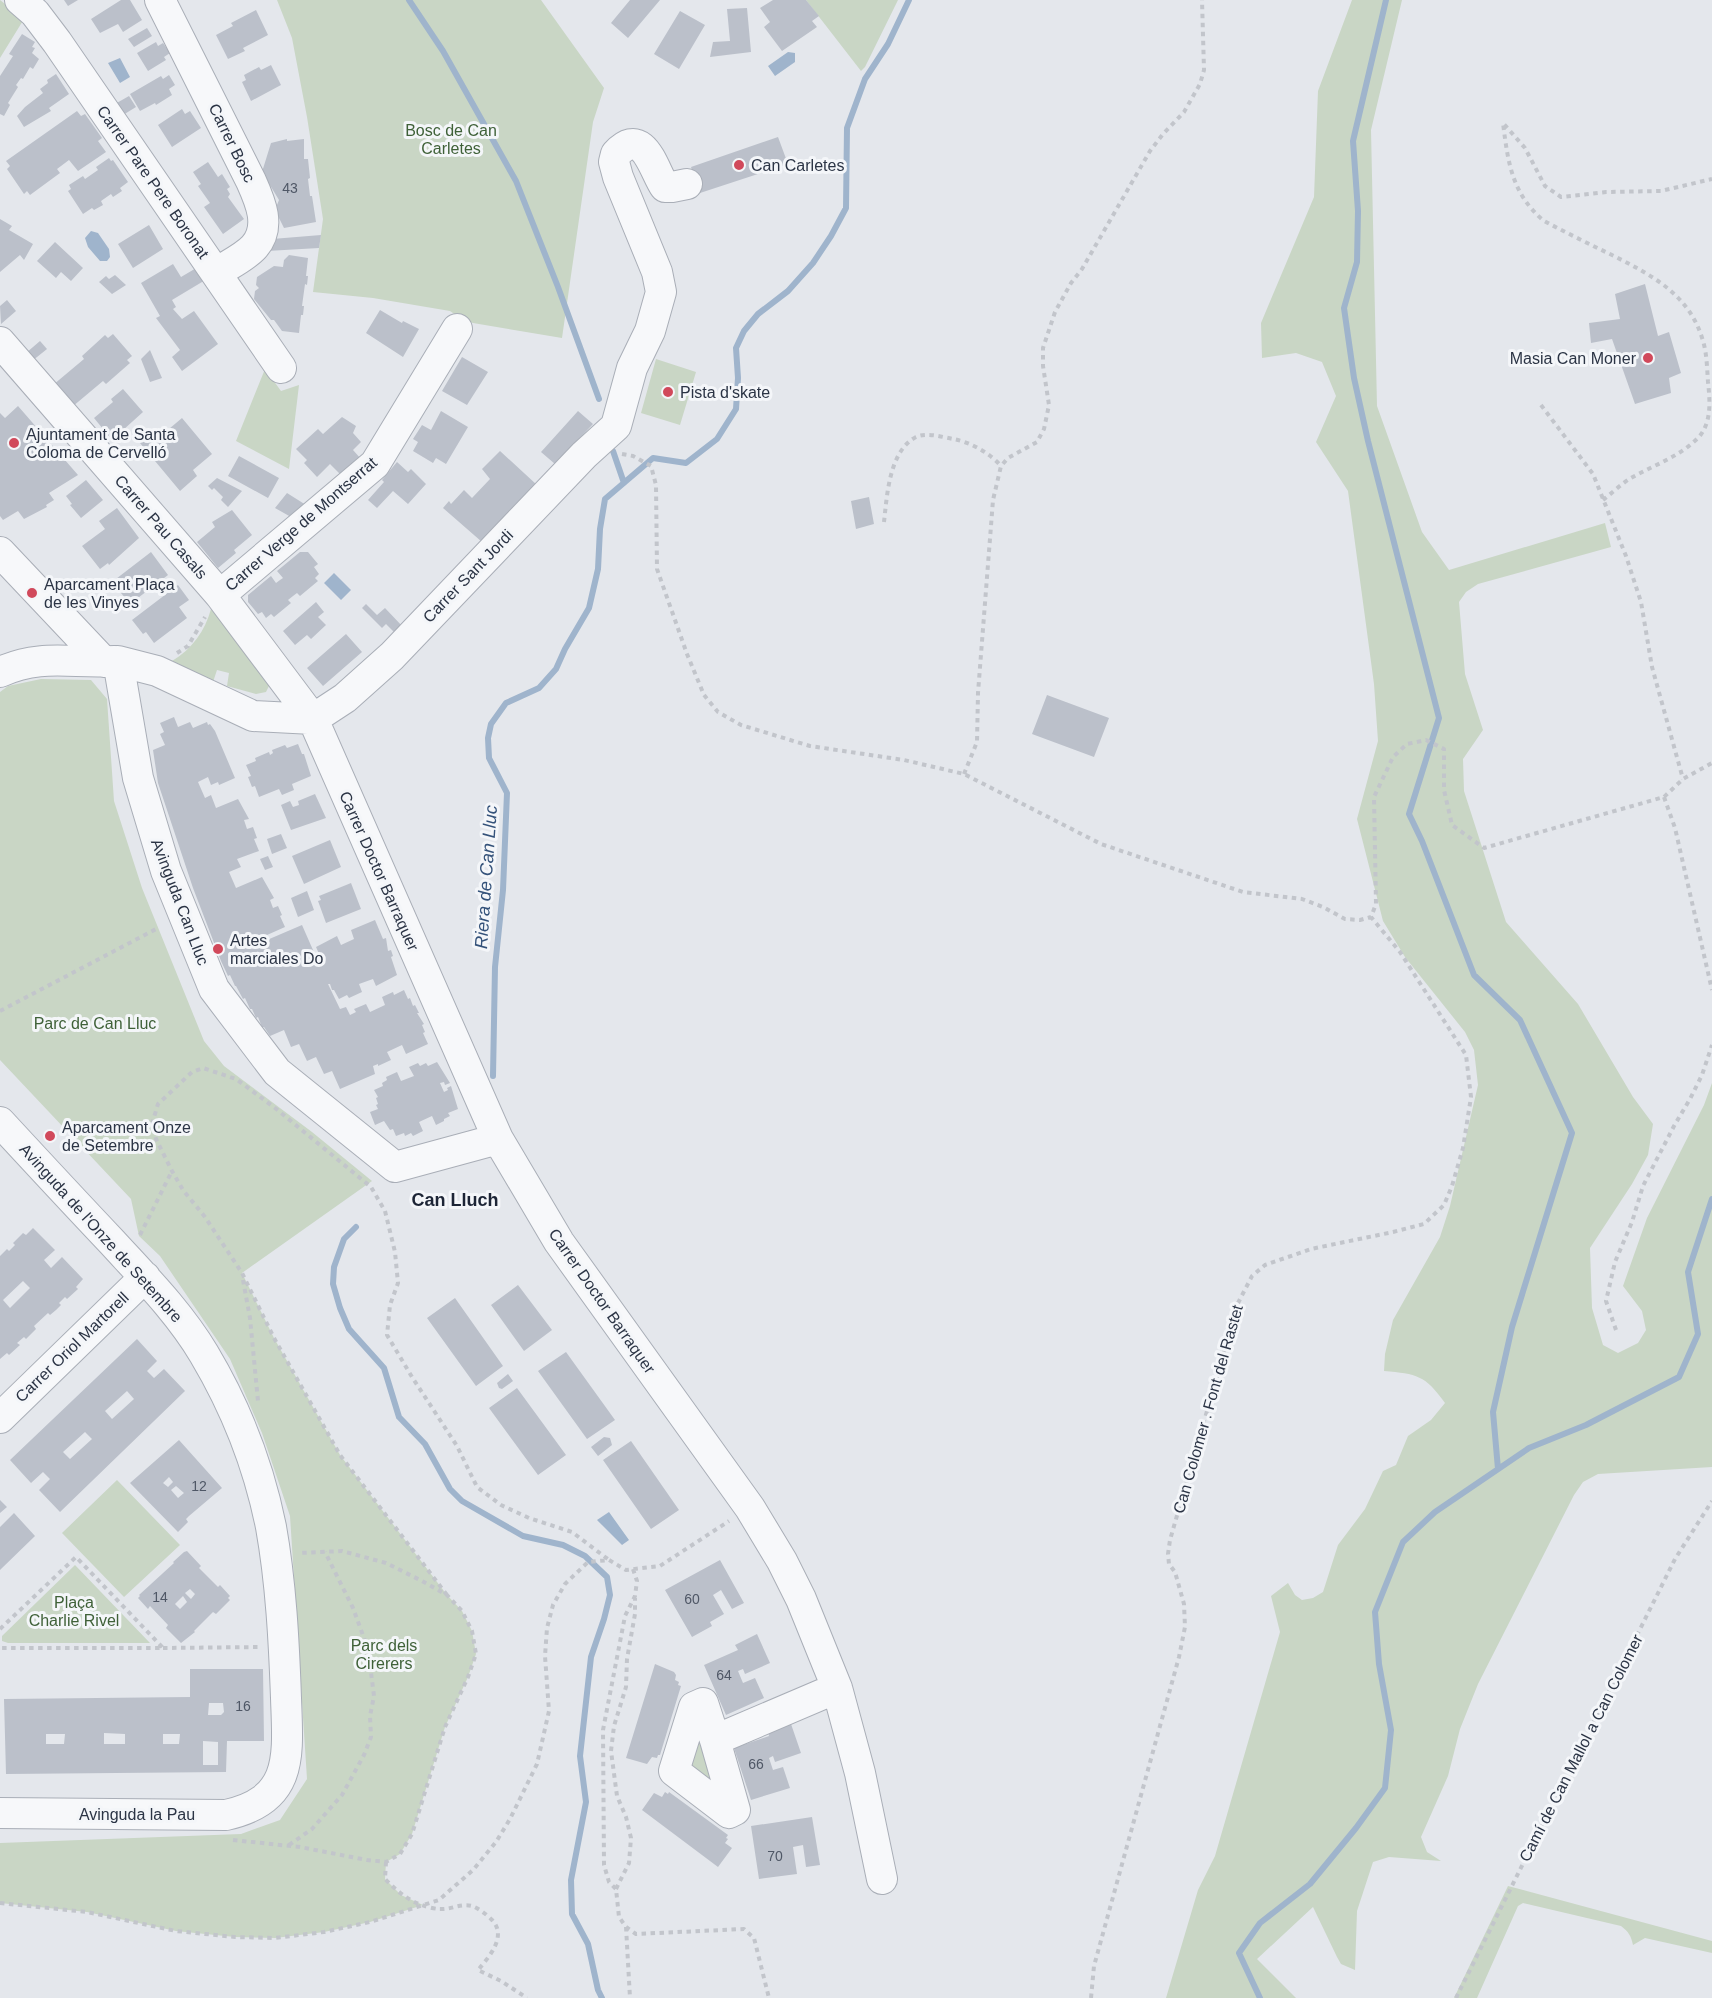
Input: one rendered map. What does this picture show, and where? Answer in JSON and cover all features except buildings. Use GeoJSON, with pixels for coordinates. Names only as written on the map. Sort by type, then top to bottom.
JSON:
{"type":"FeatureCollection","features":[{"type":"Feature","properties":{"kind":"street","name":"Carrer Pare Pere Boronat"},"geometry":{"type":"LineString","coordinates":[[20,0],[35,13],[57,42],[281,368]]}},
{"type":"Feature","properties":{"kind":"street","name":"Carrer Bosc"},"geometry":{"type":"LineString","coordinates":[[160,0],[251,181],[263,210],[260,238],[254,248],[216,273]]}},
{"type":"Feature","properties":{"kind":"street","name":"Carrer Sant Jordi"},"geometry":{"type":"LineString","coordinates":[[313,719],[345,698],[392,656],[584,455],[616,426],[632,368],[650,331],[661,292],[657,272],[618,177],[614,162],[616,154],[627,146],[641,147],[651,157],[665,187],[687,183]]}},
{"type":"Feature","properties":{"kind":"street","name":"Carrer Verge de Montserrat"},"geometry":{"type":"LineString","coordinates":[[213,603],[375,464],[457,329]]}},
{"type":"Feature","properties":{"kind":"street","name":"Carrer Pau Casals"},"geometry":{"type":"LineString","coordinates":[[0,342],[213,603],[313,719]]}},
{"type":"Feature","properties":{"kind":"street"},"geometry":{"type":"LineString","coordinates":[[0,552],[111,661]]}},
{"type":"Feature","properties":{"kind":"street"},"geometry":{"type":"LineString","coordinates":[[0,672],[13,666],[46,660],[111,661],[157,671],[253,716],[313,719]]}},
{"type":"Feature","properties":{"kind":"street","name":"Avinguda Can Lluc"},"geometry":{"type":"LineString","coordinates":[[111,661],[138,778],[166,871],[214,989],[277,1072],[395,1167],[498,1139]]}},
{"type":"Feature","properties":{"kind":"street","name":"Carrer Doctor Barraquer"},"geometry":{"type":"LineString","coordinates":[[313,719],[498,1139],[559,1242],[750,1508],[782,1561],[801,1599],[837,1688],[860,1773],[882,1879]]}},
{"type":"Feature","properties":{"kind":"street","name":"Avinguda de l'Onze de Setembre"},"geometry":{"type":"LineString","coordinates":[[0,1122],[173,1309],[204,1353],[249,1450],[271,1528],[285,1646],[287,1752],[285,1770],[279,1784],[269,1794]]}},
{"type":"Feature","properties":{"kind":"street","name":"Carrer Oriol Martorell"},"geometry":{"type":"LineString","coordinates":[[0,1418],[145,1277]]}},
{"type":"Feature","properties":{"kind":"street"},"geometry":{"type":"LineString","coordinates":[[715,1740],[837,1688]]}},
{"type":"Feature","properties":{"kind":"street","name":"Avinguda la Pau"},"geometry":{"type":"LineString","coordinates":[[0,1813],[226,1815],[243,1811],[257,1804],[269,1794]]}},
{"type":"Feature","properties":{"kind":"path"},"geometry":{"type":"LineString","coordinates":[[964,774],[977,742],[978,693],[993,500],[1001,466],[1008,458],[1037,442],[1044,429],[1049,405],[1043,366],[1043,348],[1055,312],[1150,151],[1184,112],[1200,84],[1204,70],[1202,0]]}},
{"type":"Feature","properties":{"kind":"path"},"geometry":{"type":"LineString","coordinates":[[1603,501],[1629,479],[1680,451],[1699,437],[1710,412],[1704,343],[1684,305],[1657,279],[1544,222],[1531,211],[1516,188],[1507,156],[1503,123],[1526,148],[1545,186],[1561,197],[1606,192],[1660,191],[1712,179]]}},
{"type":"Feature","properties":{"kind":"path"},"geometry":{"type":"LineString","coordinates":[[1541,405],[1593,474],[1626,555],[1641,602],[1652,667],[1683,779]]}},
{"type":"Feature","properties":{"kind":"path"},"geometry":{"type":"LineString","coordinates":[[884,522],[892,471],[898,457],[917,437],[927,435],[959,440],[994,458],[1001,466]]}},
{"type":"Feature","properties":{"kind":"path"},"geometry":{"type":"LineString","coordinates":[[584,455],[602,458],[614,453],[633,456],[651,466],[656,484],[657,569],[704,695],[718,712],[741,725],[810,746],[904,760],[964,774],[1101,844],[1243,892],[1302,898],[1345,918],[1360,920],[1371,917],[1376,904],[1374,797],[1394,757],[1407,744],[1426,740],[1444,749],[1444,790],[1452,825],[1484,848],[1664,797],[1683,779],[1712,763]]}},
{"type":"Feature","properties":{"kind":"path"},"geometry":{"type":"LineString","coordinates":[[170,657],[188,646],[213,603]]}},
{"type":"Feature","properties":{"kind":"path"},"geometry":{"type":"LineString","coordinates":[[1664,797],[1675,828],[1712,990]]}},
{"type":"Feature","properties":{"kind":"path","name":"Can Colomer . Font del Rastet"},"geometry":{"type":"LineString","coordinates":[[1090,1998],[1094,1966],[1179,1657],[1185,1627],[1181,1591],[1175,1572],[1169,1564],[1170,1540],[1238,1303],[1252,1276],[1265,1265],[1311,1249],[1424,1224],[1444,1205],[1452,1186],[1462,1148],[1471,1097],[1466,1055],[1400,952],[1371,917]]}},
{"type":"Feature","properties":{"kind":"path"},"geometry":{"type":"LineString","coordinates":[[0,1011],[158,928]]}},
{"type":"Feature","properties":{"kind":"path"},"geometry":{"type":"LineString","coordinates":[[1616,1330],[1606,1301],[1615,1262],[1644,1186],[1690,1100],[1702,1075],[1712,1045]]}},
{"type":"Feature","properties":{"kind":"path"},"geometry":{"type":"LineString","coordinates":[[223,1839],[288,1846],[386,1862],[400,1854],[412,1834],[445,1727],[476,1654],[472,1631],[462,1611],[447,1595],[340,1455],[274,1338],[242,1273],[205,1217],[183,1190],[156,1139],[152,1124],[158,1104],[192,1072],[203,1068],[236,1079],[371,1187],[385,1211],[395,1252],[398,1283],[390,1305],[387,1335],[457,1446],[477,1487],[501,1505],[529,1518],[572,1532],[626,1570],[660,1566],[750,1508]]}},
{"type":"Feature","properties":{"kind":"path"},"geometry":{"type":"LineString","coordinates":[[139,1236],[172,1171]]}},
{"type":"Feature","properties":{"kind":"path"},"geometry":{"type":"LineString","coordinates":[[242,1273],[250,1318],[259,1409]]}},
{"type":"Feature","properties":{"kind":"path","name":"Camí de Can Mallol a Can Colomer"},"geometry":{"type":"LineString","coordinates":[[1456,1998],[1675,1559],[1712,1501]]}},
{"type":"Feature","properties":{"kind":"path"},"geometry":{"type":"LineString","coordinates":[[290,1554],[342,1551],[386,1563],[447,1595]]}},
{"type":"Feature","properties":{"kind":"path"},"geometry":{"type":"LineString","coordinates":[[288,1846],[312,1828],[342,1795],[371,1737],[370,1716],[374,1696],[368,1649],[353,1608],[325,1552]]}},
{"type":"Feature","properties":{"kind":"path"},"geometry":{"type":"LineString","coordinates":[[0,1629],[76,1557],[163,1648]]}},
{"type":"Feature","properties":{"kind":"path"},"geometry":{"type":"LineString","coordinates":[[0,1903],[87,1912],[176,1931],[265,1938],[324,1932],[370,1922],[439,1900],[473,1870],[496,1842],[537,1764],[549,1711],[545,1656],[547,1628],[553,1605],[565,1584],[588,1562],[609,1560]]}},
{"type":"Feature","properties":{"kind":"path"},"geometry":{"type":"LineString","coordinates":[[633,1569],[638,1581],[635,1614],[627,1659],[626,1687],[614,1726],[611,1751],[617,1796],[626,1816],[631,1838],[628,1863],[616,1889],[620,1917],[626,1927],[636,1934],[744,1929],[753,1938],[769,1998]]}},
{"type":"Feature","properties":{"kind":"path"},"geometry":{"type":"LineString","coordinates":[[616,1889],[609,1882],[604,1865],[603,1730],[625,1616],[635,1596]]}},
{"type":"Feature","properties":{"kind":"path"},"geometry":{"type":"LineString","coordinates":[[0,1648],[285,1646]]}},
{"type":"Feature","properties":{"kind":"path"},"geometry":{"type":"LineString","coordinates":[[386,1862],[385,1879],[401,1895],[423,1905],[442,1909],[457,1905],[472,1906],[487,1914],[496,1924],[499,1934],[495,1947],[478,1970],[501,1981],[527,1998]]}},
{"type":"Feature","properties":{"kind":"path"},"geometry":{"type":"LineString","coordinates":[[626,1927],[630,1998]]}},
{"type":"Feature","properties":{"kind":"green space"},"geometry":{"type":"Polygon","coordinates":[[[0,0],[24,19],[0,58],[0,0]]]}},
{"type":"Feature","properties":{"kind":"green space","name":"Bosc de Can Carletes"},"geometry":{"type":"Polygon","coordinates":[[[277,0],[541,0],[604,88],[593,122],[562,338],[473,323],[450,311],[373,298],[313,292],[323,219],[292,38],[277,0]]]}},
{"type":"Feature","properties":{"kind":"green space"},"geometry":{"type":"Polygon","coordinates":[[[806,0],[898,0],[861,71],[806,0]]]}},
{"type":"Feature","properties":{"kind":"green space"},"geometry":{"type":"Polygon","coordinates":[[[1352,0],[1402,0],[1371,130],[1377,406],[1422,532],[1449,570],[1605,523],[1611,547],[1478,584],[1466,592],[1459,602],[1465,674],[1483,730],[1463,759],[1464,791],[1506,922],[1578,1004],[1633,1097],[1653,1124],[1648,1155],[1590,1248],[1592,1308],[1603,1345],[1618,1353],[1638,1343],[1646,1330],[1642,1311],[1623,1286],[1647,1218],[1704,1105],[1712,1083],[1712,1467],[1598,1474],[1583,1482],[1574,1495],[1478,1684],[1460,1729],[1448,1776],[1421,1837],[1427,1852],[1441,1861],[1389,1857],[1373,1862],[1357,1911],[1355,1970],[1341,1964],[1313,1907],[1257,1959],[1296,1998],[1166,1998],[1198,1890],[1215,1856],[1280,1632],[1271,1596],[1288,1583],[1295,1595],[1302,1600],[1313,1598],[1323,1592],[1338,1545],[1365,1509],[1383,1471],[1396,1465],[1408,1436],[1431,1420],[1445,1403],[1426,1381],[1405,1373],[1384,1371],[1385,1354],[1393,1320],[1440,1237],[1450,1206],[1478,1085],[1474,1050],[1465,1032],[1405,957],[1383,921],[1357,819],[1378,741],[1374,684],[1348,491],[1316,442],[1336,396],[1322,362],[1296,353],[1262,358],[1261,323],[1314,197],[1318,91],[1352,0]]]}},
{"type":"Feature","properties":{"kind":"green space","name":"Pista d'skate"},"geometry":{"type":"Polygon","coordinates":[[[656,359],[696,372],[680,425],[641,413],[656,359]]]}},
{"type":"Feature","properties":{"kind":"green space"},"geometry":{"type":"Polygon","coordinates":[[[265,369],[281,391],[299,385],[289,469],[236,441],[265,369]]]}},
{"type":"Feature","properties":{"kind":"green space"},"geometry":{"type":"Polygon","coordinates":[[[211,609],[269,677],[270,684],[266,692],[256,694],[227,686],[229,673],[217,670],[213,682],[172,661],[197,639],[211,609]]]}},
{"type":"Feature","properties":{"kind":"green space"},"geometry":{"type":"Polygon","coordinates":[[[41,679],[91,680],[107,699],[114,801],[142,888],[204,1041],[224,1066],[312,1132],[372,1181],[242,1273],[274,1338],[340,1455],[447,1595],[462,1611],[472,1631],[476,1654],[445,1727],[412,1834],[400,1854],[386,1862],[385,1879],[401,1895],[423,1905],[370,1922],[324,1932],[275,1938],[235,1937],[176,1931],[87,1912],[0,1903],[0,1843],[241,1834],[280,1820],[307,1779],[290,1516],[262,1433],[230,1359],[160,1256],[139,1236],[131,1199],[0,1060],[0,692],[8,686],[41,679]]]}},
{"type":"Feature","properties":{"kind":"green space"},"geometry":{"type":"Polygon","coordinates":[[[117,1480],[180,1545],[124,1597],[62,1533],[117,1480]]]}},
{"type":"Feature","properties":{"kind":"green space","name":"Plaça Charlie Rivel"},"geometry":{"type":"Polygon","coordinates":[[[75,1565],[150,1643],[8,1643],[2,1641],[2,1636],[75,1565]]]}},
{"type":"Feature","properties":{"kind":"green space"},"geometry":{"type":"Polygon","coordinates":[[[701,1714],[725,1794],[686,1765],[701,1714]]]}},
{"type":"Feature","properties":{"kind":"green space"},"geometry":{"type":"Polygon","coordinates":[[[1508,1886],[1712,1941],[1712,1953],[1645,1938],[1633,1945],[1629,1934],[1621,1926],[1523,1903],[1518,1906],[1477,1998],[1454,1998],[1508,1886]]]}},
{"type":"Feature","properties":{"kind":"water"},"geometry":{"type":"Polygon","coordinates":[[[788,52],[795,53],[795,62],[775,76],[768,66],[788,52]]]}},
{"type":"Feature","properties":{"kind":"water"},"geometry":{"type":"Polygon","coordinates":[[[120,58],[130,77],[120,83],[108,63],[120,58]]]}},
{"type":"Feature","properties":{"kind":"water"},"geometry":{"type":"Polygon","coordinates":[[[91,231],[98,233],[109,249],[110,257],[107,261],[100,261],[88,247],[85,238],[91,231]]]}},
{"type":"Feature","properties":{"kind":"water"},"geometry":{"type":"Polygon","coordinates":[[[334,573],[351,590],[341,600],[324,583],[334,573]]]}},
{"type":"Feature","properties":{"kind":"water"},"geometry":{"type":"Polygon","coordinates":[[[609,1512],[629,1540],[622,1545],[597,1520],[609,1512]]]}},
{"type":"Feature","properties":{"kind":"waterway"},"geometry":{"type":"LineString","coordinates":[[409,0],[443,51],[516,181],[599,399]]}},
{"type":"Feature","properties":{"kind":"waterway","name":"Riera de Can Lluc"},"geometry":{"type":"LineString","coordinates":[[493,1076],[495,967],[503,890],[507,793],[489,758],[488,738],[491,724],[506,703],[539,688],[556,669],[589,608],[598,569],[600,529],[605,499],[653,458],[686,463],[717,439],[736,409],[738,378],[736,348],[744,331],[758,314],[788,291],[813,263],[846,208],[847,128],[865,79],[888,44],[909,0]]}},
{"type":"Feature","properties":{"kind":"waterway"},"geometry":{"type":"LineString","coordinates":[[1386,0],[1353,141],[1358,211],[1357,262],[1344,308],[1354,378],[1368,441],[1439,718],[1409,814],[1422,841],[1474,975],[1520,1020],[1572,1133],[1512,1327],[1493,1412],[1498,1469]]}},
{"type":"Feature","properties":{"kind":"waterway"},"geometry":{"type":"LineString","coordinates":[[613,451],[624,483]]}},
{"type":"Feature","properties":{"kind":"waterway"},"geometry":{"type":"LineString","coordinates":[[1260,1998],[1239,1953],[1260,1923],[1310,1884],[1385,1788],[1391,1730],[1379,1664],[1375,1612],[1403,1542],[1435,1512],[1529,1448],[1586,1425],[1679,1377],[1698,1334],[1688,1272],[1712,1199]]}},
{"type":"Feature","properties":{"kind":"waterway","name":"Riera de Can Lluc"},"geometry":{"type":"LineString","coordinates":[[356,1227],[344,1239],[334,1267],[333,1284],[340,1308],[349,1329],[384,1368],[399,1417],[425,1444],[450,1489],[462,1501],[523,1536],[563,1545],[585,1556],[607,1577],[610,1595],[591,1657],[580,1756],[586,1802],[571,1880],[572,1914],[588,1944],[598,1990],[602,1998]]}},
{"type":"Feature","properties":{"kind":"place","name":"Can Carletes"},"geometry":{"type":"Point","coordinates":[739,165]}},
{"type":"Feature","properties":{"kind":"place","name":"Masia Can Moner"},"geometry":{"type":"Point","coordinates":[1648,358]}},
{"type":"Feature","properties":{"kind":"place","name":"Pista d'skate"},"geometry":{"type":"Point","coordinates":[668,392]}},
{"type":"Feature","properties":{"kind":"place","name":"Ajuntament de Santa Coloma de Cervelló"},"geometry":{"type":"Point","coordinates":[14,443]}},
{"type":"Feature","properties":{"kind":"place","name":"Aparcament Plaça de les Vinyes"},"geometry":{"type":"Point","coordinates":[32,593]}},
{"type":"Feature","properties":{"kind":"place","name":"Artes marciales Do"},"geometry":{"type":"Point","coordinates":[218,949]}},
{"type":"Feature","properties":{"kind":"place","name":"Aparcament Onze de Setembre"},"geometry":{"type":"Point","coordinates":[50,1136]}},
{"type":"Feature","properties":{"kind":"district","name":"Can Lluch"},"geometry":{"type":"Point","coordinates":[455,1200]}},
{"type":"Feature","properties":{"kind":"park label","name":"Parc de Can Lluc"},"geometry":{"type":"Point","coordinates":[95,1023]}},
{"type":"Feature","properties":{"kind":"park label","name":"Parc dels Cirerers"},"geometry":{"type":"Point","coordinates":[384,1654]}}]}
